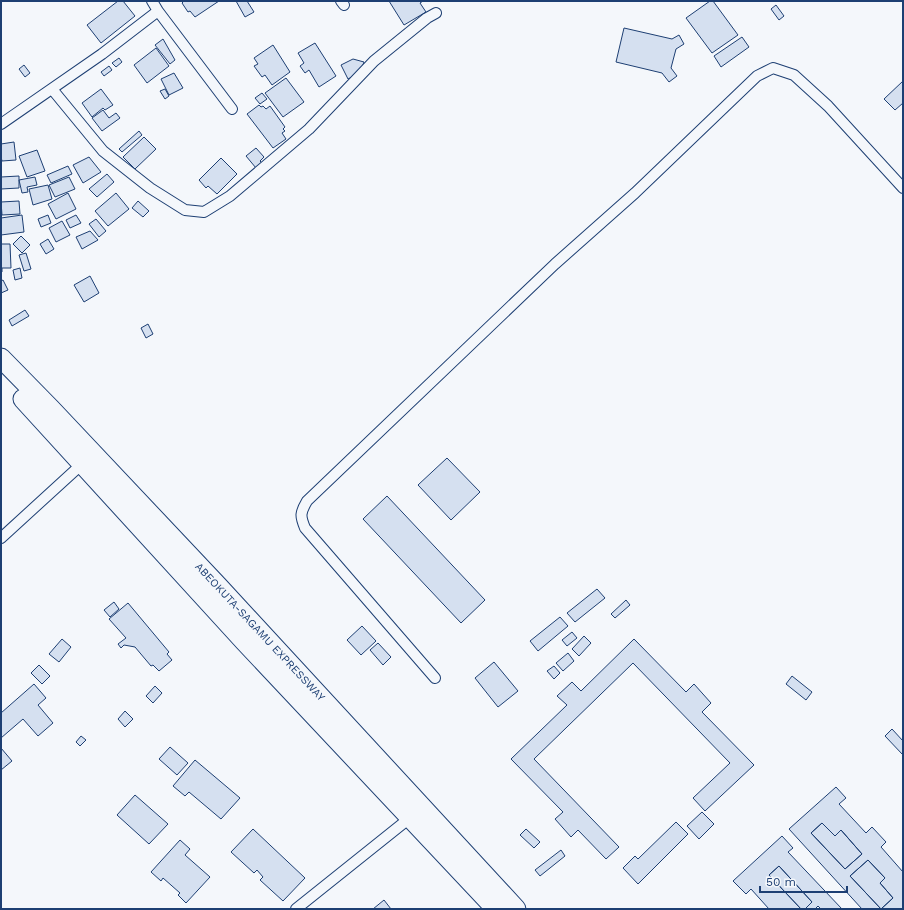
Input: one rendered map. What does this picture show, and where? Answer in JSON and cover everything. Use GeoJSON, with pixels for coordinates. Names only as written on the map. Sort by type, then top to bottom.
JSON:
{"type":"FeatureCollection","features":[{"type":"Feature","properties":{"kind":"highway","name":"ABEOKUTA-SAGAMU EXPRESSWAY"},"geometry":{"type":"LineString","coordinates":[[1,358],[218,586],[516,909]]}},
{"type":"Feature","properties":{"kind":"highway","name":"ABEOKUTA-SAGAMU EXPRESSWAY"},"geometry":{"type":"LineString","coordinates":[[1,376],[244,641],[496,909]]}},
{"type":"Feature","properties":{"kind":"street"},"geometry":{"type":"LineString","coordinates":[[152,1],[232,109]]}},
{"type":"Feature","properties":{"kind":"street"},"geometry":{"type":"LineString","coordinates":[[1,124],[102,54],[158,11]]}},
{"type":"Feature","properties":{"kind":"street"},"geometry":{"type":"LineString","coordinates":[[52,89],[103,151],[150,188],[185,210],[204,212],[230,196],[303,134],[374,61],[427,18],[436,13]]}},
{"type":"Feature","properties":{"kind":"street"},"geometry":{"type":"LineString","coordinates":[[435,678],[305,528],[301,520],[302,510],[307,501],[555,264],[640,188],[757,76],[773,68],[794,75],[828,106],[903,188]]}},
{"type":"Feature","properties":{"kind":"street"},"geometry":{"type":"LineString","coordinates":[[1,538],[82,464]]}},
{"type":"Feature","properties":{"kind":"street"},"geometry":{"type":"LineString","coordinates":[[296,909],[411,817]]}},
{"type":"Feature","properties":{"kind":"building"},"geometry":{"type":"Polygon","coordinates":[[[118,1],[123,1],[135,16],[101,43],[87,25],[118,1]]]}},
{"type":"Feature","properties":{"kind":"building"},"geometry":{"type":"Polygon","coordinates":[[[184,1],[219,1],[195,17],[190,11],[188,12],[182,3],[184,1]]]}},
{"type":"Feature","properties":{"kind":"building"},"geometry":{"type":"Polygon","coordinates":[[[236,1],[247,1],[254,12],[245,17],[236,1]]]}},
{"type":"Feature","properties":{"kind":"building"},"geometry":{"type":"Polygon","coordinates":[[[389,1],[423,1],[420,3],[426,12],[404,25],[389,1]]]}},
{"type":"Feature","properties":{"kind":"building"},"geometry":{"type":"Polygon","coordinates":[[[710,1],[713,1],[738,35],[712,53],[686,18],[710,1]]]}},
{"type":"Feature","properties":{"kind":"building"},"geometry":{"type":"Polygon","coordinates":[[[776,5],[784,16],[779,20],[771,9],[776,5]]]}},
{"type":"Feature","properties":{"kind":"building"},"geometry":{"type":"Polygon","coordinates":[[[624,28],[672,39],[679,35],[684,44],[676,49],[671,68],[677,76],[669,82],[662,73],[616,62],[624,28]]]}},
{"type":"Feature","properties":{"kind":"building"},"geometry":{"type":"Polygon","coordinates":[[[742,37],[749,47],[721,67],[714,56],[742,37]]]}},
{"type":"Feature","properties":{"kind":"building"},"geometry":{"type":"Polygon","coordinates":[[[163,39],[175,60],[170,64],[155,45],[163,39]]]}},
{"type":"Feature","properties":{"kind":"building"},"geometry":{"type":"Polygon","coordinates":[[[315,43],[336,76],[319,87],[309,70],[305,73],[300,66],[304,63],[298,53],[315,43]]]}},
{"type":"Feature","properties":{"kind":"building"},"geometry":{"type":"Polygon","coordinates":[[[273,45],[290,72],[272,85],[265,75],[262,77],[254,66],[258,64],[254,58],[273,45]]]}},
{"type":"Feature","properties":{"kind":"building"},"geometry":{"type":"Polygon","coordinates":[[[156,48],[169,66],[147,83],[134,65],[156,48]]]}},
{"type":"Feature","properties":{"kind":"building"},"geometry":{"type":"Polygon","coordinates":[[[119,58],[122,62],[116,67],[112,63],[119,58]]]}},
{"type":"Feature","properties":{"kind":"building"},"geometry":{"type":"Polygon","coordinates":[[[353,59],[364,62],[360,73],[348,79],[341,65],[353,59]]]}},
{"type":"Feature","properties":{"kind":"building"},"geometry":{"type":"Polygon","coordinates":[[[24,65],[30,73],[25,77],[19,69],[24,65]]]}},
{"type":"Feature","properties":{"kind":"building"},"geometry":{"type":"Polygon","coordinates":[[[109,66],[112,70],[104,76],[101,72],[109,66]]]}},
{"type":"Feature","properties":{"kind":"building"},"geometry":{"type":"Polygon","coordinates":[[[174,73],[183,88],[169,95],[161,79],[174,73]]]}},
{"type":"Feature","properties":{"kind":"building"},"geometry":{"type":"Polygon","coordinates":[[[286,78],[304,102],[283,117],[265,93],[286,78]]]}},
{"type":"Feature","properties":{"kind":"building"},"geometry":{"type":"Polygon","coordinates":[[[903,81],[903,103],[895,110],[884,99],[903,81]]]}},
{"type":"Feature","properties":{"kind":"building"},"geometry":{"type":"Polygon","coordinates":[[[101,89],[113,105],[105,110],[103,108],[92,117],[82,103],[101,89]]]}},
{"type":"Feature","properties":{"kind":"building"},"geometry":{"type":"Polygon","coordinates":[[[165,89],[169,96],[165,99],[160,91],[165,89]]]}},
{"type":"Feature","properties":{"kind":"building"},"geometry":{"type":"Polygon","coordinates":[[[262,93],[267,99],[260,104],[255,98],[262,93]]]}},
{"type":"Feature","properties":{"kind":"building"},"geometry":{"type":"Polygon","coordinates":[[[259,105],[266,109],[270,106],[285,127],[283,129],[285,131],[282,133],[286,139],[273,148],[247,114],[259,105]]]}},
{"type":"Feature","properties":{"kind":"building"},"geometry":{"type":"Polygon","coordinates":[[[103,110],[109,118],[116,113],[120,118],[102,131],[92,118],[103,110]]]}},
{"type":"Feature","properties":{"kind":"building"},"geometry":{"type":"Polygon","coordinates":[[[139,131],[142,135],[122,152],[119,149],[139,131]]]}},
{"type":"Feature","properties":{"kind":"building"},"geometry":{"type":"Polygon","coordinates":[[[144,137],[156,149],[135,169],[123,157],[144,137]]]}},
{"type":"Feature","properties":{"kind":"building"},"geometry":{"type":"Polygon","coordinates":[[[14,142],[16,160],[2,161],[1,144],[14,142]]]}},
{"type":"Feature","properties":{"kind":"building"},"geometry":{"type":"Polygon","coordinates":[[[256,148],[264,157],[260,161],[262,163],[256,168],[246,156],[256,148]]]}},
{"type":"Feature","properties":{"kind":"building"},"geometry":{"type":"Polygon","coordinates":[[[37,150],[45,171],[27,177],[19,156],[37,150]]]}},
{"type":"Feature","properties":{"kind":"building"},"geometry":{"type":"Polygon","coordinates":[[[89,157],[101,172],[83,183],[73,165],[89,157]]]}},
{"type":"Feature","properties":{"kind":"building"},"geometry":{"type":"Polygon","coordinates":[[[221,158],[237,174],[217,194],[208,186],[206,188],[199,180],[221,158]]]}},
{"type":"Feature","properties":{"kind":"building"},"geometry":{"type":"Polygon","coordinates":[[[68,166],[72,174],[51,183],[47,175],[68,166]]]}},
{"type":"Feature","properties":{"kind":"building"},"geometry":{"type":"Polygon","coordinates":[[[107,174],[114,182],[97,197],[89,189],[107,174]]]}},
{"type":"Feature","properties":{"kind":"building"},"geometry":{"type":"Polygon","coordinates":[[[19,176],[19,188],[1,189],[1,177],[19,176]]]}},
{"type":"Feature","properties":{"kind":"building"},"geometry":{"type":"Polygon","coordinates":[[[35,177],[37,185],[27,187],[28,192],[22,193],[19,180],[35,177]]]}},
{"type":"Feature","properties":{"kind":"building"},"geometry":{"type":"Polygon","coordinates":[[[69,177],[75,189],[55,197],[49,185],[69,177]]]}},
{"type":"Feature","properties":{"kind":"building"},"geometry":{"type":"Polygon","coordinates":[[[48,185],[52,199],[33,205],[29,189],[48,185]]]}},
{"type":"Feature","properties":{"kind":"building"},"geometry":{"type":"Polygon","coordinates":[[[68,193],[76,209],[56,219],[48,204],[68,193]]]}},
{"type":"Feature","properties":{"kind":"building"},"geometry":{"type":"Polygon","coordinates":[[[116,193],[129,209],[108,226],[95,211],[116,193]]]}},
{"type":"Feature","properties":{"kind":"building"},"geometry":{"type":"Polygon","coordinates":[[[19,201],[20,214],[2,215],[1,202],[19,201]]]}},
{"type":"Feature","properties":{"kind":"building"},"geometry":{"type":"Polygon","coordinates":[[[138,201],[149,211],[143,217],[132,208],[138,201]]]}},
{"type":"Feature","properties":{"kind":"building"},"geometry":{"type":"Polygon","coordinates":[[[22,215],[24,232],[1,235],[1,218],[22,215]]]}},
{"type":"Feature","properties":{"kind":"building"},"geometry":{"type":"Polygon","coordinates":[[[48,215],[51,223],[41,227],[38,219],[48,215]]]}},
{"type":"Feature","properties":{"kind":"building"},"geometry":{"type":"Polygon","coordinates":[[[76,215],[81,223],[70,228],[66,220],[76,215]]]}},
{"type":"Feature","properties":{"kind":"building"},"geometry":{"type":"Polygon","coordinates":[[[96,219],[106,231],[99,237],[89,224],[96,219]]]}},
{"type":"Feature","properties":{"kind":"building"},"geometry":{"type":"Polygon","coordinates":[[[62,221],[70,235],[56,242],[49,228],[62,221]]]}},
{"type":"Feature","properties":{"kind":"building"},"geometry":{"type":"Polygon","coordinates":[[[90,231],[98,240],[82,249],[76,237],[90,231]]]}},
{"type":"Feature","properties":{"kind":"building"},"geometry":{"type":"Polygon","coordinates":[[[21,236],[30,245],[22,253],[13,244],[21,236]]]}},
{"type":"Feature","properties":{"kind":"building"},"geometry":{"type":"Polygon","coordinates":[[[48,239],[54,249],[46,254],[40,244],[48,239]]]}},
{"type":"Feature","properties":{"kind":"building"},"geometry":{"type":"Polygon","coordinates":[[[1,244],[10,244],[11,268],[2,268],[2,272],[1,272],[1,244]]]}},
{"type":"Feature","properties":{"kind":"building"},"geometry":{"type":"Polygon","coordinates":[[[26,253],[31,269],[24,271],[19,255],[26,253]]]}},
{"type":"Feature","properties":{"kind":"building"},"geometry":{"type":"Polygon","coordinates":[[[20,268],[22,278],[15,280],[13,270],[20,268]]]}},
{"type":"Feature","properties":{"kind":"building"},"geometry":{"type":"Polygon","coordinates":[[[90,276],[99,293],[84,302],[74,285],[90,276]]]}},
{"type":"Feature","properties":{"kind":"building"},"geometry":{"type":"Polygon","coordinates":[[[3,280],[8,290],[1,293],[1,281],[3,280]]]}},
{"type":"Feature","properties":{"kind":"building"},"geometry":{"type":"Polygon","coordinates":[[[25,310],[29,316],[12,326],[9,320],[25,310]]]}},
{"type":"Feature","properties":{"kind":"building"},"geometry":{"type":"Polygon","coordinates":[[[148,324],[153,334],[146,338],[141,328],[148,324]]]}},
{"type":"Feature","properties":{"kind":"building"},"geometry":{"type":"Polygon","coordinates":[[[447,458],[480,492],[451,520],[418,485],[447,458]]]}},
{"type":"Feature","properties":{"kind":"building"},"geometry":{"type":"Polygon","coordinates":[[[387,496],[485,600],[461,623],[363,519],[387,496]]]}},
{"type":"Feature","properties":{"kind":"building"},"geometry":{"type":"Polygon","coordinates":[[[597,589],[605,598],[575,622],[567,613],[597,589]]]}},
{"type":"Feature","properties":{"kind":"building"},"geometry":{"type":"Polygon","coordinates":[[[626,600],[630,605],[615,618],[611,614],[626,600]]]}},
{"type":"Feature","properties":{"kind":"building"},"geometry":{"type":"Polygon","coordinates":[[[114,602],[119,609],[110,617],[104,610],[114,602]]]}},
{"type":"Feature","properties":{"kind":"building"},"geometry":{"type":"Polygon","coordinates":[[[128,603],[169,652],[167,654],[172,660],[159,671],[153,665],[151,666],[135,647],[124,645],[121,648],[118,644],[126,638],[109,619],[128,603]]]}},
{"type":"Feature","properties":{"kind":"building"},"geometry":{"type":"Polygon","coordinates":[[[560,617],[568,626],[538,651],[530,641],[560,617]]]}},
{"type":"Feature","properties":{"kind":"building"},"geometry":{"type":"Polygon","coordinates":[[[362,626],[376,641],[361,655],[347,640],[362,626]]]}},
{"type":"Feature","properties":{"kind":"building"},"geometry":{"type":"Polygon","coordinates":[[[572,632],[577,638],[567,646],[562,640],[572,632]]]}},
{"type":"Feature","properties":{"kind":"building"},"geometry":{"type":"Polygon","coordinates":[[[584,636],[591,643],[579,656],[572,649],[584,636]]]}},
{"type":"Feature","properties":{"kind":"building"},"geometry":{"type":"Polygon","coordinates":[[[62,639],[71,647],[59,662],[49,654],[62,639]]]}},
{"type":"Feature","properties":{"kind":"building"},"geometry":{"type":"Polygon","coordinates":[[[634,639],[686,692],[694,684],[711,703],[702,712],[754,765],[705,811],[693,798],[730,763],[633,663],[534,759],[619,847],[606,859],[578,830],[571,837],[555,819],[563,812],[511,759],[567,705],[557,696],[572,682],[581,691],[634,639]]]}},
{"type":"Feature","properties":{"kind":"building"},"geometry":{"type":"Polygon","coordinates":[[[378,643],[391,657],[383,665],[370,650],[378,643]]]}},
{"type":"Feature","properties":{"kind":"building"},"geometry":{"type":"Polygon","coordinates":[[[568,653],[574,661],[563,671],[556,663],[568,653]]]}},
{"type":"Feature","properties":{"kind":"building"},"geometry":{"type":"Polygon","coordinates":[[[494,662],[518,691],[498,707],[475,678],[494,662]]]}},
{"type":"Feature","properties":{"kind":"building"},"geometry":{"type":"Polygon","coordinates":[[[39,665],[50,676],[42,684],[31,673],[39,665]]]}},
{"type":"Feature","properties":{"kind":"building"},"geometry":{"type":"Polygon","coordinates":[[[554,666],[560,673],[554,679],[547,671],[554,666]]]}},
{"type":"Feature","properties":{"kind":"building"},"geometry":{"type":"Polygon","coordinates":[[[792,676],[812,692],[806,700],[786,684],[792,676]]]}},
{"type":"Feature","properties":{"kind":"building"},"geometry":{"type":"Polygon","coordinates":[[[34,684],[46,698],[38,705],[53,723],[38,736],[23,719],[1,738],[1,713],[34,684]]]}},
{"type":"Feature","properties":{"kind":"building"},"geometry":{"type":"Polygon","coordinates":[[[155,686],[162,693],[153,703],[146,696],[155,686]]]}},
{"type":"Feature","properties":{"kind":"building"},"geometry":{"type":"Polygon","coordinates":[[[125,711],[133,719],[125,727],[118,719],[125,711]]]}},
{"type":"Feature","properties":{"kind":"building"},"geometry":{"type":"Polygon","coordinates":[[[892,729],[903,741],[903,755],[885,736],[892,729]]]}},
{"type":"Feature","properties":{"kind":"building"},"geometry":{"type":"Polygon","coordinates":[[[81,736],[86,740],[80,746],[76,742],[81,736]]]}},
{"type":"Feature","properties":{"kind":"building"},"geometry":{"type":"Polygon","coordinates":[[[170,747],[188,763],[177,775],[159,759],[170,747]]]}},
{"type":"Feature","properties":{"kind":"building"},"geometry":{"type":"Polygon","coordinates":[[[1,748],[12,761],[1,770],[1,748]]]}},
{"type":"Feature","properties":{"kind":"building"},"geometry":{"type":"Polygon","coordinates":[[[195,760],[240,798],[221,819],[189,792],[185,796],[173,786],[195,760]]]}},
{"type":"Feature","properties":{"kind":"building"},"geometry":{"type":"Polygon","coordinates":[[[836,787],[846,798],[839,804],[866,833],[872,827],[886,842],[881,847],[903,872],[903,909],[881,909],[862,909],[789,829],[836,787]],[[822,823],[811,833],[845,869],[862,854],[841,830],[835,836],[822,823]],[[868,860],[850,876],[881,909],[893,898],[880,883],[885,878],[868,860]]]}},
{"type":"Feature","properties":{"kind":"building"},"geometry":{"type":"Polygon","coordinates":[[[135,795],[168,824],[149,844],[117,815],[135,795]]]}},
{"type":"Feature","properties":{"kind":"building"},"geometry":{"type":"Polygon","coordinates":[[[702,812],[714,824],[699,839],[687,826],[702,812]]]}},
{"type":"Feature","properties":{"kind":"building"},"geometry":{"type":"Polygon","coordinates":[[[676,822],[688,834],[638,884],[623,868],[635,856],[638,859],[676,822]]]}},
{"type":"Feature","properties":{"kind":"building"},"geometry":{"type":"Polygon","coordinates":[[[822,823],[835,836],[841,830],[862,854],[845,869],[811,833],[822,823]]]}},
{"type":"Feature","properties":{"kind":"building"},"geometry":{"type":"Polygon","coordinates":[[[253,829],[305,878],[283,901],[260,880],[263,877],[257,870],[254,873],[231,852],[253,829]]]}},
{"type":"Feature","properties":{"kind":"building"},"geometry":{"type":"Polygon","coordinates":[[[526,829],[540,842],[534,848],[520,835],[526,829]]]}},
{"type":"Feature","properties":{"kind":"building"},"geometry":{"type":"Polygon","coordinates":[[[782,836],[793,848],[788,852],[842,909],[821,909],[818,906],[815,909],[805,909],[812,902],[779,866],[769,875],[801,909],[769,909],[751,889],[746,894],[733,881],[782,836]]]}},
{"type":"Feature","properties":{"kind":"building"},"geometry":{"type":"Polygon","coordinates":[[[180,840],[190,849],[185,855],[210,877],[186,903],[178,895],[180,893],[163,878],[161,881],[151,872],[180,840]]]}},
{"type":"Feature","properties":{"kind":"building"},"geometry":{"type":"Polygon","coordinates":[[[561,850],[565,856],[540,876],[535,870],[561,850]]]}},
{"type":"Feature","properties":{"kind":"building"},"geometry":{"type":"Polygon","coordinates":[[[868,860],[885,878],[880,883],[893,898],[881,909],[850,876],[868,860]]]}},
{"type":"Feature","properties":{"kind":"building"},"geometry":{"type":"Polygon","coordinates":[[[779,866],[812,902],[805,909],[801,909],[769,875],[779,866]]]}},
{"type":"Feature","properties":{"kind":"building"},"geometry":{"type":"Polygon","coordinates":[[[384,900],[391,909],[373,909],[384,900]]]}}]}
